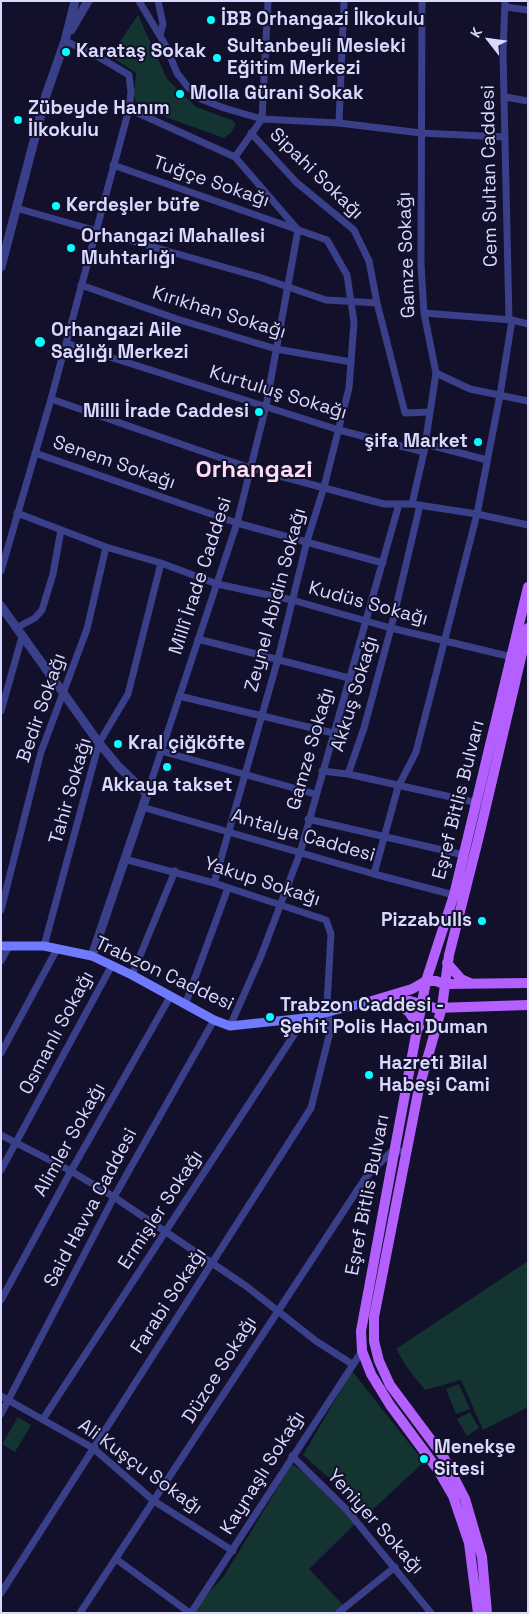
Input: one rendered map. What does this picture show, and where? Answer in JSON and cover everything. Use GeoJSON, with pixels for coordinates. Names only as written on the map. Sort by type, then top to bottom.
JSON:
{"type":"FeatureCollection","features":[{"type":"Feature","properties":{"kind":"main road","name":"Eşref Bitlis Bulvarı"},"geometry":{"type":"LineString","coordinates":[[478,1613],[469,1543],[453,1496],[438,1470],[381,1392],[362,1351],[361,1332],[393,1150],[426,981],[454,895],[478,803],[528,587]]}},
{"type":"Feature","properties":{"kind":"main road","name":"Eşref Bitlis Bulvarı"},"geometry":{"type":"LineString","coordinates":[[487,1613],[482,1557],[466,1499],[442,1456],[390,1385],[379,1361],[374,1341],[376,1299],[419,1088],[442,1007],[447,963],[528,628]]}},
{"type":"Feature","properties":{"kind":"main road","name":"Trabzon Caddesi"},"geometry":{"type":"LineString","coordinates":[[5,946],[44,946],[92,956],[132,975],[214,1020],[230,1026],[305,1018],[328,1013],[412,989],[426,981]]}},
{"type":"Feature","properties":{"kind":"main road"},"geometry":{"type":"LineString","coordinates":[[447,963],[461,979],[471,983]]}},
{"type":"Feature","properties":{"kind":"main road"},"geometry":{"type":"LineString","coordinates":[[426,981],[436,981],[444,984],[528,983]]}},
{"type":"Feature","properties":{"kind":"main road"},"geometry":{"type":"LineString","coordinates":[[372,1001],[392,1000],[421,1004],[429,1008],[528,1005]]}},
{"type":"Feature","properties":{"kind":"main road"},"geometry":{"type":"LineString","coordinates":[[372,1001],[400,1005],[409,1012],[418,1027]]}},
{"type":"Feature","properties":{"kind":"street"},"geometry":{"type":"LineString","coordinates":[[1,267],[46,95],[65,41],[75,1]]}},
{"type":"Feature","properties":{"kind":"street"},"geometry":{"type":"LineString","coordinates":[[65,41],[88,1]]}},
{"type":"Feature","properties":{"kind":"street"},"geometry":{"type":"LineString","coordinates":[[139,1],[160,36],[177,73],[188,88],[201,98],[224,108],[262,119],[339,123],[421,133],[506,137]]}},
{"type":"Feature","properties":{"kind":"street"},"geometry":{"type":"LineString","coordinates":[[158,1],[163,24],[160,36]]}},
{"type":"Feature","properties":{"kind":"street"},"geometry":{"type":"LineString","coordinates":[[235,157],[262,119],[268,1]]}},
{"type":"Feature","properties":{"kind":"street"},"geometry":{"type":"LineString","coordinates":[[339,123],[344,1]]}},
{"type":"Feature","properties":{"kind":"street","name":"Gamze Sokağı"},"geometry":{"type":"LineString","coordinates":[[412,504],[426,444],[436,373],[424,313],[421,264],[422,1]]}},
{"type":"Feature","properties":{"kind":"street"},"geometry":{"type":"LineString","coordinates":[[505,4],[528,10]]}},
{"type":"Feature","properties":{"kind":"street","name":"Cem Sultan Caddesi"},"geometry":{"type":"LineString","coordinates":[[374,874],[398,787],[416,752],[477,514],[500,395],[510,320],[504,97],[505,4]]}},
{"type":"Feature","properties":{"kind":"street"},"geometry":{"type":"LineString","coordinates":[[1,571],[51,399],[128,109],[129,75],[92,53],[65,41]]}},
{"type":"Feature","properties":{"kind":"street"},"geometry":{"type":"LineString","coordinates":[[504,97],[528,101]]}},
{"type":"Feature","properties":{"kind":"street"},"geometry":{"type":"LineString","coordinates":[[128,109],[235,157],[298,230]]}},
{"type":"Feature","properties":{"kind":"street","name":"Sipahi Sokağı"},"geometry":{"type":"LineString","coordinates":[[251,134],[296,182],[354,230],[369,261],[377,303],[404,413],[430,412]]}},
{"type":"Feature","properties":{"kind":"street","name":"Tuğçe Sokağı"},"geometry":{"type":"LineString","coordinates":[[113,165],[298,230]]}},
{"type":"Feature","properties":{"kind":"street"},"geometry":{"type":"LineString","coordinates":[[16,208],[95,232],[260,277],[326,300],[377,303]]}},
{"type":"Feature","properties":{"kind":"street","name":"Millî İrade Caddesi"},"geometry":{"type":"LineString","coordinates":[[92,956],[237,523],[266,406],[298,230]]}},
{"type":"Feature","properties":{"kind":"street","name":"Zeynel Abidin Sokağı"},"geometry":{"type":"LineString","coordinates":[[214,883],[278,659],[307,541],[324,487],[349,388],[354,322],[347,275],[327,240],[298,230]]}},
{"type":"Feature","properties":{"kind":"street","name":"Kırıkhan Sokağı"},"geometry":{"type":"LineString","coordinates":[[82,285],[177,319],[276,349],[351,362]]}},
{"type":"Feature","properties":{"kind":"street"},"geometry":{"type":"LineString","coordinates":[[424,313],[510,320],[528,324]]}},
{"type":"Feature","properties":{"kind":"street","name":"Kurtuluş Sokağı"},"geometry":{"type":"LineString","coordinates":[[66,343],[339,430],[424,452]]}},
{"type":"Feature","properties":{"kind":"street"},"geometry":{"type":"LineString","coordinates":[[436,373],[470,389],[528,401]]}},
{"type":"Feature","properties":{"kind":"street"},"geometry":{"type":"LineString","coordinates":[[51,399],[250,468],[384,504],[420,505],[477,514],[528,525]]}},
{"type":"Feature","properties":{"kind":"street"},"geometry":{"type":"LineString","coordinates":[[426,444],[487,460]]}},
{"type":"Feature","properties":{"kind":"street","name":"Senem Sokağı"},"geometry":{"type":"LineString","coordinates":[[35,453],[237,523],[383,562]]}},
{"type":"Feature","properties":{"kind":"street","name":"Gamze Sokağı"},"geometry":{"type":"LineString","coordinates":[[230,1026],[281,904],[300,853],[308,819],[399,504]]}},
{"type":"Feature","properties":{"kind":"street","name":"Akkuş Sokağı"},"geometry":{"type":"LineString","coordinates":[[348,774],[364,728],[391,628],[420,505]]}},
{"type":"Feature","properties":{"kind":"street","name":"Kudüs Sokağı"},"geometry":{"type":"LineString","coordinates":[[17,513],[106,547],[161,563],[217,584],[292,600],[391,628],[512,657]]}},
{"type":"Feature","properties":{"kind":"street"},"geometry":{"type":"LineString","coordinates":[[16,628],[35,618],[42,610],[53,574],[61,530]]}},
{"type":"Feature","properties":{"kind":"street","name":"Bedir Sokağı"},"geometry":{"type":"LineString","coordinates":[[1,910],[41,752],[87,629],[106,547]]}},
{"type":"Feature","properties":{"kind":"street","name":"Tahir Sokağı"},"geometry":{"type":"LineString","coordinates":[[44,946],[99,743],[128,694],[161,563]]}},
{"type":"Feature","properties":{"kind":"street"},"geometry":{"type":"LineString","coordinates":[[1,606],[99,743],[118,766],[147,794]]}},
{"type":"Feature","properties":{"kind":"street"},"geometry":{"type":"LineString","coordinates":[[1,711],[22,637]]}},
{"type":"Feature","properties":{"kind":"street"},"geometry":{"type":"LineString","coordinates":[[198,639],[349,678]]}},
{"type":"Feature","properties":{"kind":"street"},"geometry":{"type":"LineString","coordinates":[[179,696],[333,733]]}},
{"type":"Feature","properties":{"kind":"street"},"geometry":{"type":"LineString","coordinates":[[161,751],[316,794]]}},
{"type":"Feature","properties":{"kind":"street"},"geometry":{"type":"LineString","coordinates":[[322,771],[348,774],[398,787],[478,803]]}},
{"type":"Feature","properties":{"kind":"street","name":"Antalya Caddesi"},"geometry":{"type":"LineString","coordinates":[[142,807],[374,874],[454,895]]}},
{"type":"Feature","properties":{"kind":"street"},"geometry":{"type":"LineString","coordinates":[[308,819],[464,855]]}},
{"type":"Feature","properties":{"kind":"street","name":"Yakup Sokağı"},"geometry":{"type":"LineString","coordinates":[[124,859],[175,871],[326,920],[332,934],[328,1013]]}},
{"type":"Feature","properties":{"kind":"street"},"geometry":{"type":"LineString","coordinates":[[132,975],[175,871]]}},
{"type":"Feature","properties":{"kind":"street"},"geometry":{"type":"LineString","coordinates":[[185,1005],[228,888]]}},
{"type":"Feature","properties":{"kind":"street"},"geometry":{"type":"LineString","coordinates":[[1,961],[5,946]]}},
{"type":"Feature","properties":{"kind":"street"},"geometry":{"type":"LineString","coordinates":[[1,1053],[58,949]]}},
{"type":"Feature","properties":{"kind":"street","name":"Osmanlı Sokağı"},"geometry":{"type":"LineString","coordinates":[[1,1170],[112,965]]}},
{"type":"Feature","properties":{"kind":"street","name":"Alimler Sokağı"},"geometry":{"type":"LineString","coordinates":[[1,1300],[71,1171],[170,997]]}},
{"type":"Feature","properties":{"kind":"street","name":"Farabi Sokağı"},"geometry":{"type":"LineString","coordinates":[[1,1593],[311,1108],[330,1032],[328,1013]]}},
{"type":"Feature","properties":{"kind":"street","name":"Ermişler Sokağı"},"geometry":{"type":"LineString","coordinates":[[43,1419],[167,1232],[305,1018]]}},
{"type":"Feature","properties":{"kind":"street","name":"Said Havva Caddesi"},"geometry":{"type":"LineString","coordinates":[[1,1414],[114,1196],[214,1020]]}},
{"type":"Feature","properties":{"kind":"street"},"geometry":{"type":"LineString","coordinates":[[1,1135],[71,1171],[114,1196],[213,1262],[246,1286],[276,1312],[352,1364]]}},
{"type":"Feature","properties":{"kind":"street"},"geometry":{"type":"LineString","coordinates":[[393,1150],[406,1152]]}},
{"type":"Feature","properties":{"kind":"street","name":"Düzce Sokağı"},"geometry":{"type":"LineString","coordinates":[[80,1613],[366,1177],[393,1150]]}},
{"type":"Feature","properties":{"kind":"street","name":"Kaynaşlı Sokağı"},"geometry":{"type":"LineString","coordinates":[[191,1613],[362,1351]]}},
{"type":"Feature","properties":{"kind":"street","name":"Ali Kuşçu Sokağı"},"geometry":{"type":"LineString","coordinates":[[1,1396],[93,1448],[154,1501],[233,1551]]}},
{"type":"Feature","properties":{"kind":"street","name":"Yeniyer Sokağı"},"geometry":{"type":"LineString","coordinates":[[292,1456],[347,1510],[431,1613]]}},
{"type":"Feature","properties":{"kind":"street"},"geometry":{"type":"LineString","coordinates":[[116,1559],[191,1613]]}},
{"type":"Feature","properties":{"kind":"street"},"geometry":{"type":"LineString","coordinates":[[338,1613],[395,1567]]}},
{"type":"Feature","properties":{"kind":"green space"},"geometry":{"type":"Polygon","coordinates":[[[138,15],[167,79],[196,107],[232,120],[236,124],[231,133],[224,138],[143,109],[136,102],[134,95],[136,73],[110,56],[138,15]]]}},
{"type":"Feature","properties":{"kind":"green space"},"geometry":{"type":"Polygon","coordinates":[[[528,1261],[528,1407],[483,1430],[461,1380],[425,1390],[408,1369],[396,1349],[528,1261]]]}},
{"type":"Feature","properties":{"kind":"green space"},"geometry":{"type":"Polygon","coordinates":[[[352,1371],[424,1462],[369,1513],[303,1455],[352,1371]]]}},
{"type":"Feature","properties":{"kind":"green space"},"geometry":{"type":"Polygon","coordinates":[[[459,1384],[470,1409],[456,1414],[446,1389],[459,1384]]]}},
{"type":"Feature","properties":{"kind":"green space"},"geometry":{"type":"Polygon","coordinates":[[[470,1412],[479,1428],[467,1436],[457,1419],[470,1412]]]}},
{"type":"Feature","properties":{"kind":"green space"},"geometry":{"type":"Polygon","coordinates":[[[18,1417],[31,1425],[15,1452],[2,1444],[18,1417]]]}},
{"type":"Feature","properties":{"kind":"green space"},"geometry":{"type":"Polygon","coordinates":[[[292,1464],[317,1482],[358,1521],[309,1569],[343,1605],[332,1613],[190,1613],[224,1576],[292,1464]]]}},
{"type":"Feature","properties":{"kind":"place","name":"İBB Orhangazi İlkokulu"},"geometry":{"type":"Point","coordinates":[211,20]}},
{"type":"Feature","properties":{"kind":"place","name":"Karataş Sokak"},"geometry":{"type":"Point","coordinates":[66,52]}},
{"type":"Feature","properties":{"kind":"place","name":"Sultanbeyli Mesleki Eğitim Merkezi"},"geometry":{"type":"Point","coordinates":[217,58]}},
{"type":"Feature","properties":{"kind":"place","name":"Molla Gürani Sokak"},"geometry":{"type":"Point","coordinates":[180,94]}},
{"type":"Feature","properties":{"kind":"place","name":"Zübeyde Hanım İlkokulu"},"geometry":{"type":"Point","coordinates":[18,120]}},
{"type":"Feature","properties":{"kind":"place","name":"Kerdeşler büfe"},"geometry":{"type":"Point","coordinates":[56,206]}},
{"type":"Feature","properties":{"kind":"place","name":"Orhangazi Mahallesi Muhtarlığı"},"geometry":{"type":"Point","coordinates":[71,248]}},
{"type":"Feature","properties":{"kind":"place","name":"Orhangazi Aile Sağlığı Merkezi"},"geometry":{"type":"Point","coordinates":[40,342]}},
{"type":"Feature","properties":{"kind":"place","name":"Milli İrade Caddesi"},"geometry":{"type":"Point","coordinates":[259,412]}},
{"type":"Feature","properties":{"kind":"place","name":"şifa Market"},"geometry":{"type":"Point","coordinates":[478,442]}},
{"type":"Feature","properties":{"kind":"place","name":"Kral çiğköfte"},"geometry":{"type":"Point","coordinates":[118,744]}},
{"type":"Feature","properties":{"kind":"place","name":"Akkaya takset"},"geometry":{"type":"Point","coordinates":[167,767]}},
{"type":"Feature","properties":{"kind":"place","name":"Pizzabulls"},"geometry":{"type":"Point","coordinates":[482,921]}},
{"type":"Feature","properties":{"kind":"place","name":"Trabzon Caddesi - Şehit Polis Hacı Duman"},"geometry":{"type":"Point","coordinates":[270,1017]}},
{"type":"Feature","properties":{"kind":"place","name":"Hazreti Bilal Habeşi Cami"},"geometry":{"type":"Point","coordinates":[369,1075]}},
{"type":"Feature","properties":{"kind":"place","name":"Menekşe Sitesi"},"geometry":{"type":"Point","coordinates":[424,1459]}},
{"type":"Feature","properties":{"kind":"district","name":"Orhangazi"},"geometry":{"type":"Point","coordinates":[254,470]}}]}
